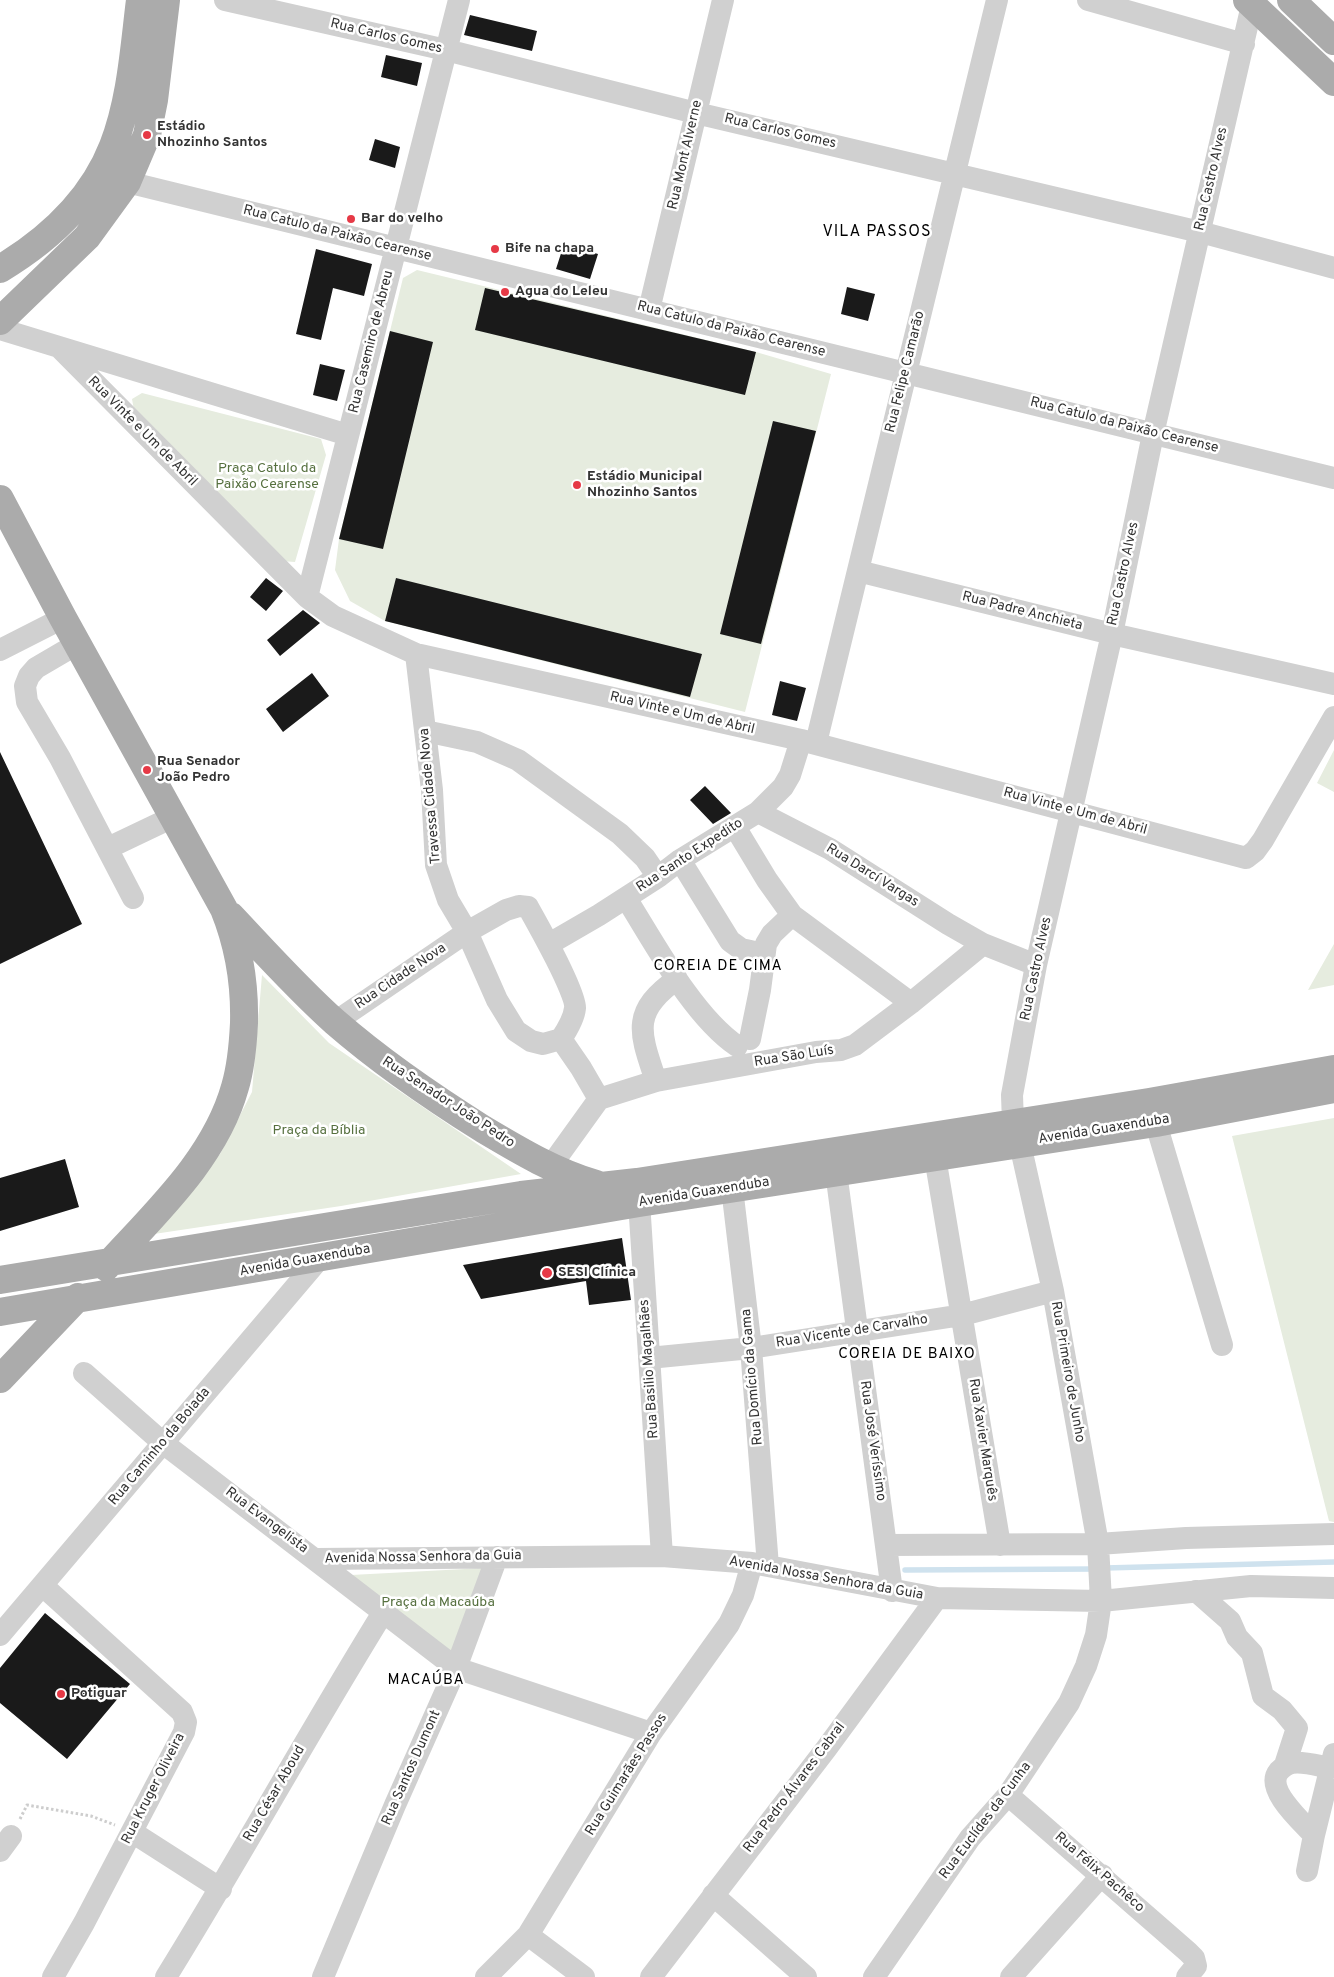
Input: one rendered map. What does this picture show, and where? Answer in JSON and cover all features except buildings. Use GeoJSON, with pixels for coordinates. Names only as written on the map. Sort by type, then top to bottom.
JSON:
{"type":"FeatureCollection","features":[{"type":"Feature","properties":{"kind":"main road"},"geometry":{"type":"LineString","coordinates":[[0,270],[46,238],[68,217],[101,172],[114,145],[124,109],[132,69],[140,0]]}},
{"type":"Feature","properties":{"kind":"main road"},"geometry":{"type":"LineString","coordinates":[[0,321],[87,237],[127,182],[148,135],[166,0]]}},
{"type":"Feature","properties":{"kind":"main road"},"geometry":{"type":"LineString","coordinates":[[1291,0],[1334,41]]}},
{"type":"Feature","properties":{"kind":"main road"},"geometry":{"type":"LineString","coordinates":[[1250,3],[1334,82]]}},
{"type":"Feature","properties":{"kind":"main road","name":"Rua Senador João Pedro"},"geometry":{"type":"LineString","coordinates":[[0,1379],[109,1263],[174,1191],[198,1161],[216,1133],[227,1110],[235,1086],[243,1043],[244,1002],[243,977],[234,933],[224,909],[3,512]]}},
{"type":"Feature","properties":{"kind":"main road","name":"Rua Senador João Pedro"},"geometry":{"type":"LineString","coordinates":[[224,909],[277,966],[335,1022],[384,1062],[449,1107],[550,1167],[604,1186]]}},
{"type":"Feature","properties":{"kind":"main road","name":"Avenida Guaxenduba"},"geometry":{"type":"LineString","coordinates":[[1153,1112],[1334,1069]]}},
{"type":"Feature","properties":{"kind":"main road","name":"Avenida Guaxenduba"},"geometry":{"type":"LineString","coordinates":[[0,1312],[320,1258],[638,1192],[1153,1112],[1334,1089]]}},
{"type":"Feature","properties":{"kind":"main road","name":"Avenida Guaxenduba"},"geometry":{"type":"LineString","coordinates":[[0,1280],[521,1195],[604,1186],[638,1192],[732,1188],[936,1157],[1016,1133]]}},
{"type":"Feature","properties":{"kind":"main road"},"geometry":{"type":"LineString","coordinates":[[320,1258],[326,1244],[343,1232],[489,1208],[521,1195]]}},
{"type":"Feature","properties":{"kind":"main road"},"geometry":{"type":"LineString","coordinates":[[42,1274],[59,1280],[66,1286],[75,1300]]}},
{"type":"Feature","properties":{"kind":"street","name":"Rua Carlos Gomes"},"geometry":{"type":"LineString","coordinates":[[225,0],[446,50],[696,112],[1200,232],[1334,268]]}},
{"type":"Feature","properties":{"kind":"street","name":"Rua Casemiro de Abreu"},"geometry":{"type":"LineString","coordinates":[[306,597],[459,0]]}},
{"type":"Feature","properties":{"kind":"street","name":"Rua Mont Alverne"},"geometry":{"type":"LineString","coordinates":[[649,310],[723,0]]}},
{"type":"Feature","properties":{"kind":"street","name":"Rua Felipe Camarão"},"geometry":{"type":"LineString","coordinates":[[809,742],[858,571],[996,0]]}},
{"type":"Feature","properties":{"kind":"street"},"geometry":{"type":"LineString","coordinates":[[1088,0],[1244,44]]}},
{"type":"Feature","properties":{"kind":"street","name":"Rua Castro Alves"},"geometry":{"type":"LineString","coordinates":[[1016,1133],[1012,1095],[1036,965],[1112,634],[1153,434],[1244,44],[1250,3]]}},
{"type":"Feature","properties":{"kind":"street","name":"Rua Catulo da Paixão Cearense"},"geometry":{"type":"LineString","coordinates":[[127,182],[1334,478]]}},
{"type":"Feature","properties":{"kind":"street"},"geometry":{"type":"LineString","coordinates":[[0,329],[348,434]]}},
{"type":"Feature","properties":{"kind":"street","name":"Rua Vinte e Um de Abril"},"geometry":{"type":"LineString","coordinates":[[59,347],[306,597],[333,616],[416,654],[809,742],[1246,858],[1255,851],[1263,840],[1334,717]]}},
{"type":"Feature","properties":{"kind":"street","name":"Rua Padre Anchieta"},"geometry":{"type":"LineString","coordinates":[[858,571],[1112,634],[1334,684]]}},
{"type":"Feature","properties":{"kind":"street"},"geometry":{"type":"LineString","coordinates":[[0,650],[63,618]]}},
{"type":"Feature","properties":{"kind":"street"},"geometry":{"type":"LineString","coordinates":[[78,644],[36,668],[28,676],[25,686],[27,702],[60,758],[133,898]]}},
{"type":"Feature","properties":{"kind":"street","name":"Travessa Cidade Nova"},"geometry":{"type":"LineString","coordinates":[[416,654],[432,790],[436,865],[448,900],[467,932]]}},
{"type":"Feature","properties":{"kind":"street"},"geometry":{"type":"LineString","coordinates":[[425,730],[477,742],[518,760],[620,834],[645,858],[658,877]]}},
{"type":"Feature","properties":{"kind":"street","name":"Rua Santo Expedito"},"geometry":{"type":"LineString","coordinates":[[549,944],[626,898],[680,860],[758,812],[783,787],[809,742]]}},
{"type":"Feature","properties":{"kind":"street","name":"Rua Darcí Vargas"},"geometry":{"type":"LineString","coordinates":[[758,812],[830,849],[983,944]]}},
{"type":"Feature","properties":{"kind":"street"},"geometry":{"type":"LineString","coordinates":[[108,848],[173,816]]}},
{"type":"Feature","properties":{"kind":"street"},"geometry":{"type":"LineString","coordinates":[[735,827],[767,880],[792,915],[911,1003]]}},
{"type":"Feature","properties":{"kind":"street"},"geometry":{"type":"LineString","coordinates":[[680,860],[730,941],[741,949],[764,954]]}},
{"type":"Feature","properties":{"kind":"street"},"geometry":{"type":"LineString","coordinates":[[626,898],[677,979],[706,1018],[723,1036],[744,1043],[760,990],[766,944],[772,934],[792,915]]}},
{"type":"Feature","properties":{"kind":"street","name":"Rua Cidade Nova"},"geometry":{"type":"LineString","coordinates":[[335,1022],[467,932],[506,910],[519,906],[528,907],[549,944],[576,1006],[571,1021],[561,1039]]}},
{"type":"Feature","properties":{"kind":"street"},"geometry":{"type":"LineString","coordinates":[[467,932],[497,1000],[516,1031],[531,1041],[544,1044],[561,1039],[599,1099],[550,1167]]}},
{"type":"Feature","properties":{"kind":"street"},"geometry":{"type":"LineString","coordinates":[[983,944],[1036,965]]}},
{"type":"Feature","properties":{"kind":"street","name":"Rua São Luís"},"geometry":{"type":"LineString","coordinates":[[599,1099],[653,1071],[841,1050],[855,1045],[911,1003],[983,944]]}},
{"type":"Feature","properties":{"kind":"street"},"geometry":{"type":"LineString","coordinates":[[653,1071],[643,1040],[643,1026],[646,1013],[651,1001],[660,991],[677,979]]}},
{"type":"Feature","properties":{"kind":"street"},"geometry":{"type":"LineString","coordinates":[[1153,1112],[1222,1345]]}},
{"type":"Feature","properties":{"kind":"street","name":"Rua Primeiro de Junho"},"geometry":{"type":"LineString","coordinates":[[1016,1133],[1053,1291],[1098,1550],[1101,1594]]}},
{"type":"Feature","properties":{"kind":"street","name":"Rua Xavier Marquês"},"geometry":{"type":"LineString","coordinates":[[936,1157],[1000,1545]]}},
{"type":"Feature","properties":{"kind":"street","name":"Rua José Veríssimo"},"geometry":{"type":"LineString","coordinates":[[836,1172],[892,1591]]}},
{"type":"Feature","properties":{"kind":"street","name":"Rua Domício da Gama"},"geometry":{"type":"LineString","coordinates":[[732,1188],[751,1348],[760,1565]]}},
{"type":"Feature","properties":{"kind":"street","name":"Rua Basilio Magalhães"},"geometry":{"type":"LineString","coordinates":[[638,1192],[662,1556]]}},
{"type":"Feature","properties":{"kind":"street","name":"Rua Caminho da Boiada"},"geometry":{"type":"LineString","coordinates":[[0,1635],[44,1586],[320,1258]]}},
{"type":"Feature","properties":{"kind":"street","name":"Rua Vicente de Carvalho"},"geometry":{"type":"LineString","coordinates":[[649,1358],[751,1348],[962,1315],[1053,1291]]}},
{"type":"Feature","properties":{"kind":"street","name":"Rua Evangelista"},"geometry":{"type":"LineString","coordinates":[[84,1373],[163,1443],[317,1559],[456,1668],[650,1733]]}},
{"type":"Feature","properties":{"kind":"street"},"geometry":{"type":"LineString","coordinates":[[886,1546],[1000,1545],[1098,1550],[1186,1538],[1334,1534]]}},
{"type":"Feature","properties":{"kind":"street","name":"Avenida Nossa Senhora da Guia"},"geometry":{"type":"LineString","coordinates":[[317,1559],[662,1556],[760,1565],[937,1598],[1196,1591],[1251,1586],[1334,1588]]}},
{"type":"Feature","properties":{"kind":"street","name":"Rua Santos Dumont"},"geometry":{"type":"LineString","coordinates":[[323,1977],[395,1805],[456,1668],[497,1557]]}},
{"type":"Feature","properties":{"kind":"street","name":"Rua Guimarães Passos"},"geometry":{"type":"LineString","coordinates":[[486,1977],[528,1935],[650,1733],[729,1624],[742,1595],[760,1565]]}},
{"type":"Feature","properties":{"kind":"street","name":"Rua Kruger Oliveira"},"geometry":{"type":"LineString","coordinates":[[44,1586],[182,1712],[186,1722],[184,1732],[54,1977]]}},
{"type":"Feature","properties":{"kind":"street"},"geometry":{"type":"LineString","coordinates":[[1196,1591],[1230,1621],[1236,1636],[1252,1653],[1264,1696],[1282,1710],[1297,1728],[1286,1765],[1277,1774],[1275,1784],[1278,1794],[1314,1835]]}},
{"type":"Feature","properties":{"kind":"street","name":"Rua Euclídes da Cunha"},"geometry":{"type":"LineString","coordinates":[[874,1977],[970,1838],[1008,1795],[1069,1703],[1094,1643],[1101,1594]]}},
{"type":"Feature","properties":{"kind":"street","name":"Rua Pedro Álvares Cabral"},"geometry":{"type":"LineString","coordinates":[[651,1977],[826,1749],[937,1598]]}},
{"type":"Feature","properties":{"kind":"street","name":"Rua César Aboud"},"geometry":{"type":"LineString","coordinates":[[166,1977],[221,1889],[324,1708],[384,1611]]}},
{"type":"Feature","properties":{"kind":"street"},"geometry":{"type":"LineString","coordinates":[[1286,1765],[1332,1761],[1307,1871]]}},
{"type":"Feature","properties":{"kind":"street","name":"Rua Félix Pachêco"},"geometry":{"type":"LineString","coordinates":[[1008,1795],[1102,1875],[1194,1958],[1196,1966],[1187,1977]]}},
{"type":"Feature","properties":{"kind":"street"},"geometry":{"type":"LineString","coordinates":[[132,1832],[221,1889]]}},
{"type":"Feature","properties":{"kind":"street"},"geometry":{"type":"LineString","coordinates":[[1011,1977],[1102,1875]]}},
{"type":"Feature","properties":{"kind":"street"},"geometry":{"type":"LineString","coordinates":[[713,1896],[806,1977]]}},
{"type":"Feature","properties":{"kind":"street"},"geometry":{"type":"LineString","coordinates":[[528,1935],[584,1977]]}},
{"type":"Feature","properties":{"kind":"path"},"geometry":{"type":"LineString","coordinates":[[5,1844],[27,1805],[91,1816],[132,1832]]}},
{"type":"Feature","properties":{"kind":"green space","name":"Estádio Municipal Nhozinho Santos"},"geometry":{"type":"Polygon","coordinates":[[[417,270],[756,352],[831,374],[745,712],[385,621],[350,601],[335,570],[339,539],[403,278],[417,270]]]}},
{"type":"Feature","properties":{"kind":"green space","name":"Praça Catulo da Paixão Cearense"},"geometry":{"type":"Polygon","coordinates":[[[142,393],[321,439],[326,455],[295,562],[281,561],[134,410],[132,399],[142,393]]]}},
{"type":"Feature","properties":{"kind":"green space"},"geometry":{"type":"Polygon","coordinates":[[[1334,750],[1334,792],[1317,783],[1334,750]]]}},
{"type":"Feature","properties":{"kind":"green space"},"geometry":{"type":"Polygon","coordinates":[[[1334,944],[1334,985],[1308,990],[1334,944]]]}},
{"type":"Feature","properties":{"kind":"green space","name":"Praça da Bíblia"},"geometry":{"type":"Polygon","coordinates":[[[262,975],[329,1043],[521,1174],[341,1206],[154,1234],[220,1154],[252,1092],[262,975]]]}},
{"type":"Feature","properties":{"kind":"green space"},"geometry":{"type":"Polygon","coordinates":[[[1334,1118],[1334,1522],[1329,1521],[1232,1136],[1334,1118]]]}},
{"type":"Feature","properties":{"kind":"green space","name":"Praça da Macaúba"},"geometry":{"type":"Polygon","coordinates":[[[484,1568],[453,1657],[351,1575],[484,1568]]]}},
{"type":"Feature","properties":{"kind":"waterway"},"geometry":{"type":"LineString","coordinates":[[1105,1568],[1334,1562]]}},
{"type":"Feature","properties":{"kind":"waterway"},"geometry":{"type":"LineString","coordinates":[[905,1570],[1096,1569]]}},
{"type":"Feature","properties":{"kind":"place","name":"Estádio Nhozinho Santos"},"geometry":{"type":"Point","coordinates":[147,135]}},
{"type":"Feature","properties":{"kind":"place","name":"Bar do velho"},"geometry":{"type":"Point","coordinates":[351,219]}},
{"type":"Feature","properties":{"kind":"place","name":"Bife na chapa"},"geometry":{"type":"Point","coordinates":[495,249]}},
{"type":"Feature","properties":{"kind":"place","name":"Agua do Leleu"},"geometry":{"type":"Point","coordinates":[505,292]}},
{"type":"Feature","properties":{"kind":"place","name":"Estádio Municipal Nhozinho Santos"},"geometry":{"type":"Point","coordinates":[577,485]}},
{"type":"Feature","properties":{"kind":"place","name":"Rua Senador João Pedro"},"geometry":{"type":"Point","coordinates":[147,770]}},
{"type":"Feature","properties":{"kind":"place","name":"SESI Clínica"},"geometry":{"type":"Point","coordinates":[547,1273]}},
{"type":"Feature","properties":{"kind":"place","name":"Potiguar"},"geometry":{"type":"Point","coordinates":[61,1694]}},
{"type":"Feature","properties":{"kind":"district","name":"VILA PASSOS"},"geometry":{"type":"Point","coordinates":[877,233]}},
{"type":"Feature","properties":{"kind":"district","name":"COREIA DE CIMA"},"geometry":{"type":"Point","coordinates":[718,967]}},
{"type":"Feature","properties":{"kind":"district","name":"COREIA DE BAIXO"},"geometry":{"type":"Point","coordinates":[907,1355]}},
{"type":"Feature","properties":{"kind":"district","name":"MACAÚBA"},"geometry":{"type":"Point","coordinates":[426,1681]}}]}
